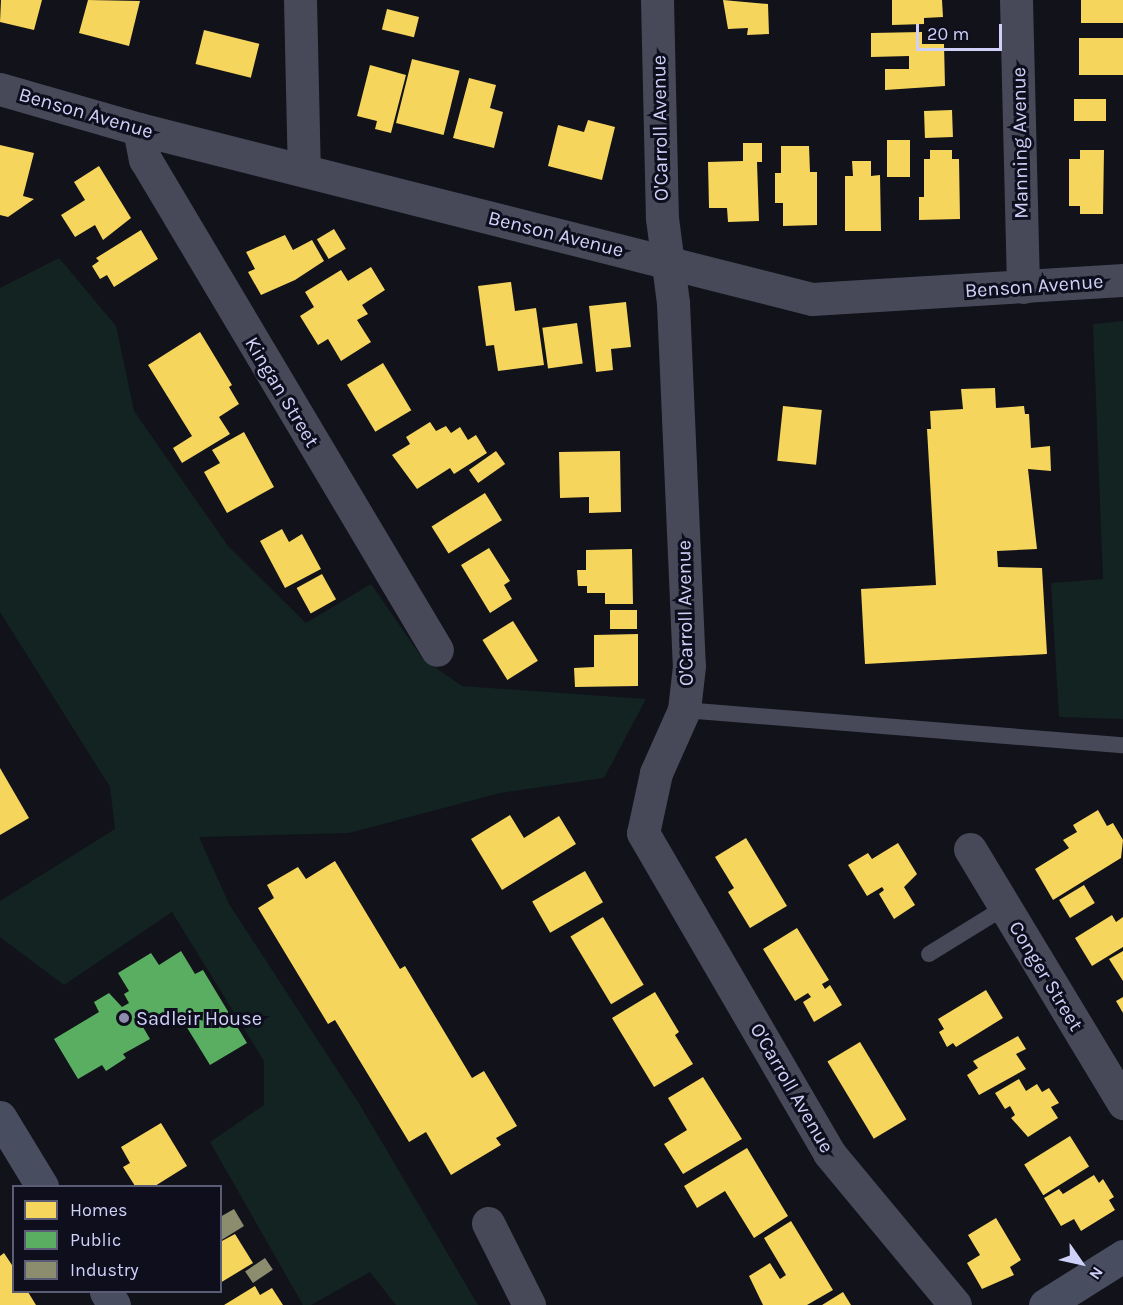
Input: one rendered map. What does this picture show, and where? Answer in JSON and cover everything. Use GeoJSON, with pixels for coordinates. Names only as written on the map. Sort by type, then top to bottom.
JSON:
{"type":"FeatureCollection","features":[{"type":"Feature","properties":{"kind":"main road"},"geometry":{"type":"LineString","coordinates":[[0,1117],[41,1185]]}},
{"type":"Feature","properties":{"kind":"main road"},"geometry":{"type":"LineString","coordinates":[[1045,1305],[1123,1256]]}},
{"type":"Feature","properties":{"kind":"street"},"geometry":{"type":"LineString","coordinates":[[300,0],[304,171]]}},
{"type":"Feature","properties":{"kind":"street","name":"O'Carroll Avenue"},"geometry":{"type":"LineString","coordinates":[[657,0],[666,262],[673,303],[689,655],[684,710],[656,773],[643,833],[829,1153],[955,1305]]}},
{"type":"Feature","properties":{"kind":"street","name":"Manning Avenue"},"geometry":{"type":"LineString","coordinates":[[1016,0],[1023,287]]}},
{"type":"Feature","properties":{"kind":"street","name":"Benson Avenue"},"geometry":{"type":"LineString","coordinates":[[0,89],[139,129],[812,299],[1123,280]]}},
{"type":"Feature","properties":{"kind":"street","name":"Kingan Street"},"geometry":{"type":"LineString","coordinates":[[139,129],[145,159],[437,650]]}},
{"type":"Feature","properties":{"kind":"street","name":"Conger Street"},"geometry":{"type":"LineString","coordinates":[[970,849],[1123,1103]]}},
{"type":"Feature","properties":{"kind":"street"},"geometry":{"type":"LineString","coordinates":[[488,1223],[529,1305]]}},
{"type":"Feature","properties":{"kind":"lane"},"geometry":{"type":"LineString","coordinates":[[684,710],[1123,745]]}},
{"type":"Feature","properties":{"kind":"lane"},"geometry":{"type":"LineString","coordinates":[[929,954],[1005,907]]}},
{"type":"Feature","properties":{"kind":"shaded area"},"geometry":{"type":"Polygon","coordinates":[[[59,258],[116,326],[134,411],[228,546],[306,623],[371,584],[423,659],[462,686],[646,699],[604,778],[500,793],[349,833],[199,837],[229,904],[360,1105],[478,1305],[396,1305],[370,1272],[311,1305],[303,1305],[210,1142],[264,1105],[264,1061],[172,912],[64,985],[0,937],[0,901],[115,829],[110,787],[0,612],[0,288],[59,258]]]}},
{"type":"Feature","properties":{"kind":"shaded area"},"geometry":{"type":"Polygon","coordinates":[[[1123,321],[1123,719],[1059,717],[1051,583],[1103,579],[1093,324],[1123,321]]]}},
{"type":"Feature","properties":{"kind":"building: Homes"},"geometry":{"type":"Polygon","coordinates":[[[1,0],[42,0],[34,30],[0,22],[1,0]]]}},
{"type":"Feature","properties":{"kind":"building: Homes"},"geometry":{"type":"Polygon","coordinates":[[[88,0],[140,1],[129,46],[79,33],[88,0]]]}},
{"type":"Feature","properties":{"kind":"building: Homes"},"geometry":{"type":"Polygon","coordinates":[[[723,0],[768,4],[769,34],[747,35],[748,28],[728,29],[723,0]]]}},
{"type":"Feature","properties":{"kind":"building: Homes"},"geometry":{"type":"Polygon","coordinates":[[[892,0],[942,0],[943,17],[924,18],[924,24],[892,25],[892,0]]]}},
{"type":"Feature","properties":{"kind":"building: Homes"},"geometry":{"type":"Polygon","coordinates":[[[1081,0],[1123,0],[1123,23],[1081,23],[1081,0]]]}},
{"type":"Feature","properties":{"kind":"building: Homes"},"geometry":{"type":"Polygon","coordinates":[[[387,9],[419,17],[414,37],[382,29],[387,9]]]}},
{"type":"Feature","properties":{"kind":"building: Homes"},"geometry":{"type":"Polygon","coordinates":[[[204,30],[259,44],[251,78],[196,64],[204,30]]]}},
{"type":"Feature","properties":{"kind":"building: Homes"},"geometry":{"type":"Polygon","coordinates":[[[922,32],[922,44],[944,44],[945,86],[885,90],[885,69],[909,69],[909,56],[871,57],[871,33],[922,32]]]}},
{"type":"Feature","properties":{"kind":"building: Homes"},"geometry":{"type":"Polygon","coordinates":[[[1079,38],[1123,38],[1123,75],[1079,75],[1079,38]]]}},
{"type":"Feature","properties":{"kind":"building: Homes"},"geometry":{"type":"Polygon","coordinates":[[[412,59],[460,71],[444,135],[396,123],[412,59]]]}},
{"type":"Feature","properties":{"kind":"building: Homes"},"geometry":{"type":"Polygon","coordinates":[[[370,65],[406,75],[391,133],[375,129],[377,121],[357,116],[370,65]]]}},
{"type":"Feature","properties":{"kind":"building: Homes"},"geometry":{"type":"Polygon","coordinates":[[[469,78],[496,85],[490,108],[503,112],[494,148],[453,138],[469,78]]]}},
{"type":"Feature","properties":{"kind":"building: Homes"},"geometry":{"type":"Polygon","coordinates":[[[1074,99],[1106,99],[1106,121],[1074,121],[1074,99]]]}},
{"type":"Feature","properties":{"kind":"building: Homes"},"geometry":{"type":"Polygon","coordinates":[[[952,110],[953,137],[925,138],[924,111],[952,110]]]}},
{"type":"Feature","properties":{"kind":"building: Homes"},"geometry":{"type":"Polygon","coordinates":[[[588,120],[615,127],[602,180],[548,166],[558,125],[584,132],[588,120]]]}},
{"type":"Feature","properties":{"kind":"building: Homes"},"geometry":{"type":"Polygon","coordinates":[[[887,140],[910,140],[910,177],[887,177],[887,140]]]}},
{"type":"Feature","properties":{"kind":"building: Homes"},"geometry":{"type":"Polygon","coordinates":[[[743,143],[762,143],[762,162],[757,162],[759,221],[728,222],[727,208],[709,208],[708,162],[743,161],[743,143]]]}},
{"type":"Feature","properties":{"kind":"building: Homes"},"geometry":{"type":"Polygon","coordinates":[[[0,145],[34,153],[23,196],[34,199],[8,217],[0,215],[0,145]]]}},
{"type":"Feature","properties":{"kind":"building: Homes"},"geometry":{"type":"Polygon","coordinates":[[[781,146],[809,146],[810,172],[817,172],[817,225],[783,226],[783,203],[775,203],[775,173],[781,173],[781,146]]]}},
{"type":"Feature","properties":{"kind":"building: Homes"},"geometry":{"type":"Polygon","coordinates":[[[930,150],[952,150],[952,159],[959,159],[960,219],[919,220],[919,197],[924,197],[924,159],[930,159],[930,150]]]}},
{"type":"Feature","properties":{"kind":"building: Homes"},"geometry":{"type":"Polygon","coordinates":[[[1080,150],[1104,150],[1103,214],[1080,214],[1080,206],[1069,206],[1069,159],[1080,159],[1080,150]]]}},
{"type":"Feature","properties":{"kind":"building: Homes"},"geometry":{"type":"Polygon","coordinates":[[[852,161],[871,161],[871,176],[880,175],[881,231],[845,231],[845,176],[853,176],[852,161]]]}},
{"type":"Feature","properties":{"kind":"building: Homes"},"geometry":{"type":"Polygon","coordinates":[[[99,166],[131,218],[103,240],[95,225],[75,237],[61,215],[85,200],[74,182],[99,166]]]}},
{"type":"Feature","properties":{"kind":"building: Homes"},"geometry":{"type":"Polygon","coordinates":[[[334,229],[346,249],[329,259],[317,239],[334,229]]]}},
{"type":"Feature","properties":{"kind":"building: Homes"},"geometry":{"type":"Polygon","coordinates":[[[141,230],[158,259],[114,287],[107,275],[100,279],[92,266],[99,261],[96,258],[141,230]]]}},
{"type":"Feature","properties":{"kind":"building: Homes"},"geometry":{"type":"Polygon","coordinates":[[[285,235],[293,250],[312,240],[324,261],[295,280],[261,295],[248,272],[255,269],[246,252],[285,235]]]}},
{"type":"Feature","properties":{"kind":"building: Homes"},"geometry":{"type":"Polygon","coordinates":[[[371,267],[385,290],[362,305],[368,314],[357,320],[371,342],[341,361],[328,339],[318,345],[300,316],[314,307],[305,292],[341,270],[348,281],[371,267]]]}},
{"type":"Feature","properties":{"kind":"building: Homes"},"geometry":{"type":"Polygon","coordinates":[[[511,282],[515,311],[536,308],[544,365],[498,371],[494,345],[486,346],[478,286],[511,282]]]}},
{"type":"Feature","properties":{"kind":"building: Homes"},"geometry":{"type":"Polygon","coordinates":[[[626,302],[631,347],[611,349],[613,370],[596,372],[589,306],[626,302]]]}},
{"type":"Feature","properties":{"kind":"building: Homes"},"geometry":{"type":"Polygon","coordinates":[[[577,323],[583,364],[548,368],[542,328],[577,323]]]}},
{"type":"Feature","properties":{"kind":"building: Homes"},"geometry":{"type":"Polygon","coordinates":[[[200,332],[232,385],[229,387],[239,404],[219,417],[230,434],[182,463],[173,448],[192,436],[148,365],[200,332]]]}},
{"type":"Feature","properties":{"kind":"building: Homes"},"geometry":{"type":"Polygon","coordinates":[[[383,363],[411,410],[375,432],[347,385],[383,363]]]}},
{"type":"Feature","properties":{"kind":"building: Homes"},"geometry":{"type":"Polygon","coordinates":[[[995,388],[996,408],[1024,406],[1025,414],[1029,414],[1031,448],[1050,446],[1051,471],[1028,469],[1037,549],[997,551],[998,567],[1042,568],[1047,654],[865,664],[861,589],[936,585],[927,429],[931,429],[930,411],[963,409],[961,389],[995,388]]]}},
{"type":"Feature","properties":{"kind":"building: Homes"},"geometry":{"type":"Polygon","coordinates":[[[783,406],[822,410],[816,465],[777,461],[783,406]]]}},
{"type":"Feature","properties":{"kind":"building: Homes"},"geometry":{"type":"Polygon","coordinates":[[[430,422],[436,431],[446,426],[451,433],[460,427],[468,440],[476,435],[487,453],[454,474],[450,468],[417,489],[392,455],[410,444],[406,437],[430,422]]]}},
{"type":"Feature","properties":{"kind":"building: Homes"},"geometry":{"type":"Polygon","coordinates":[[[244,432],[274,487],[227,513],[204,472],[220,463],[212,450],[244,432]]]}},
{"type":"Feature","properties":{"kind":"building: Homes"},"geometry":{"type":"Polygon","coordinates":[[[496,451],[505,464],[478,483],[469,470],[496,451]]]}},
{"type":"Feature","properties":{"kind":"building: Homes"},"geometry":{"type":"Polygon","coordinates":[[[620,451],[621,512],[589,513],[589,497],[560,498],[559,452],[620,451]]]}},
{"type":"Feature","properties":{"kind":"building: Homes"},"geometry":{"type":"Polygon","coordinates":[[[485,493],[502,520],[449,554],[432,526],[485,493]]]}},
{"type":"Feature","properties":{"kind":"building: Homes"},"geometry":{"type":"Polygon","coordinates":[[[282,529],[289,542],[302,534],[321,569],[285,588],[260,541],[282,529]]]}},
{"type":"Feature","properties":{"kind":"building: Homes"},"geometry":{"type":"Polygon","coordinates":[[[489,548],[510,581],[504,585],[512,599],[490,613],[461,565],[489,548]]]}},
{"type":"Feature","properties":{"kind":"building: Homes"},"geometry":{"type":"Polygon","coordinates":[[[632,549],[633,604],[605,604],[605,593],[587,593],[587,586],[578,586],[577,570],[586,570],[586,550],[632,549]]]}},
{"type":"Feature","properties":{"kind":"building: Homes"},"geometry":{"type":"Polygon","coordinates":[[[322,574],[336,599],[311,613],[297,588],[322,574]]]}},
{"type":"Feature","properties":{"kind":"building: Homes"},"geometry":{"type":"Polygon","coordinates":[[[610,610],[637,610],[637,629],[610,629],[610,610]]]}},
{"type":"Feature","properties":{"kind":"building: Homes"},"geometry":{"type":"Polygon","coordinates":[[[513,621],[538,661],[507,680],[482,640],[513,621]]]}},
{"type":"Feature","properties":{"kind":"building: Homes"},"geometry":{"type":"Polygon","coordinates":[[[638,634],[638,686],[575,687],[574,668],[594,667],[594,635],[638,634]]]}},
{"type":"Feature","properties":{"kind":"building: Homes"},"geometry":{"type":"Polygon","coordinates":[[[0,768],[29,818],[0,835],[0,768]]]}},
{"type":"Feature","properties":{"kind":"building: Homes"},"geometry":{"type":"Polygon","coordinates":[[[1098,810],[1107,826],[1113,823],[1123,840],[1121,858],[1053,900],[1035,869],[1069,848],[1063,840],[1077,832],[1073,825],[1098,810]]]}},
{"type":"Feature","properties":{"kind":"building: Homes"},"geometry":{"type":"Polygon","coordinates":[[[510,815],[524,838],[559,816],[576,844],[502,890],[471,839],[510,815]]]}},
{"type":"Feature","properties":{"kind":"building: Homes"},"geometry":{"type":"Polygon","coordinates":[[[746,838],[787,906],[750,928],[728,892],[734,888],[715,857],[746,838]]]}},
{"type":"Feature","properties":{"kind":"building: Homes"},"geometry":{"type":"Polygon","coordinates":[[[898,843],[917,874],[904,887],[915,905],[894,919],[879,894],[884,890],[882,887],[867,896],[848,865],[868,853],[872,859],[898,843]]]}},
{"type":"Feature","properties":{"kind":"building: Homes"},"geometry":{"type":"Polygon","coordinates":[[[335,861],[400,969],[405,966],[472,1078],[484,1071],[517,1126],[496,1138],[501,1145],[451,1175],[426,1132],[409,1142],[335,1020],[328,1024],[258,908],[274,898],[267,885],[298,867],[306,879],[335,861]]]}},
{"type":"Feature","properties":{"kind":"building: Homes"},"geometry":{"type":"Polygon","coordinates":[[[585,871],[603,902],[550,933],[532,902],[585,871]]]}},
{"type":"Feature","properties":{"kind":"building: Homes"},"geometry":{"type":"Polygon","coordinates":[[[1084,885],[1095,903],[1070,918],[1059,900],[1084,885]]]}},
{"type":"Feature","properties":{"kind":"building: Homes"},"geometry":{"type":"Polygon","coordinates":[[[1112,915],[1116,922],[1123,917],[1123,947],[1092,966],[1075,938],[1112,915]]]}},
{"type":"Feature","properties":{"kind":"building: Homes"},"geometry":{"type":"Polygon","coordinates":[[[603,917],[644,985],[611,1004],[570,937],[603,917]]]}},
{"type":"Feature","properties":{"kind":"building: Homes"},"geometry":{"type":"Polygon","coordinates":[[[797,928],[829,980],[822,984],[825,989],[830,985],[842,1005],[814,1022],[803,1002],[811,997],[808,993],[795,1001],[763,949],[797,928]]]}},
{"type":"Feature","properties":{"kind":"building: Homes"},"geometry":{"type":"Polygon","coordinates":[[[1123,951],[1123,981],[1109,959],[1123,951]]]}},
{"type":"Feature","properties":{"kind":"building: Homes"},"geometry":{"type":"Polygon","coordinates":[[[986,990],[1003,1018],[956,1047],[953,1043],[947,1047],[939,1032],[944,1029],[938,1019],[986,990]]]}},
{"type":"Feature","properties":{"kind":"building: Homes"},"geometry":{"type":"Polygon","coordinates":[[[655,992],[679,1032],[675,1035],[693,1064],[654,1087],[612,1018],[655,992]]]}},
{"type":"Feature","properties":{"kind":"building: Homes"},"geometry":{"type":"Polygon","coordinates":[[[1123,997],[1123,1013],[1116,1001],[1123,997]]]}},
{"type":"Feature","properties":{"kind":"building: Homes"},"geometry":{"type":"Polygon","coordinates":[[[1018,1036],[1026,1049],[1016,1054],[1026,1069],[979,1095],[967,1075],[978,1068],[973,1061],[1018,1036]]]}},
{"type":"Feature","properties":{"kind":"building: Homes"},"geometry":{"type":"Polygon","coordinates":[[[860,1042],[906,1119],[874,1139],[827,1062],[860,1042]]]}},
{"type":"Feature","properties":{"kind":"building: Homes"},"geometry":{"type":"Polygon","coordinates":[[[703,1077],[742,1139],[683,1174],[664,1144],[687,1130],[668,1098],[703,1077]]]}},
{"type":"Feature","properties":{"kind":"building: Homes"},"geometry":{"type":"Polygon","coordinates":[[[1019,1079],[1026,1091],[1037,1084],[1042,1092],[1049,1088],[1059,1103],[1051,1107],[1058,1118],[1028,1137],[1011,1118],[1015,1115],[1010,1106],[1005,1109],[995,1093],[1019,1079]]]}},
{"type":"Feature","properties":{"kind":"building: Homes"},"geometry":{"type":"Polygon","coordinates":[[[161,1123],[187,1166],[157,1185],[134,1185],[123,1167],[130,1163],[121,1147],[161,1123]]]}},
{"type":"Feature","properties":{"kind":"building: Homes"},"geometry":{"type":"Polygon","coordinates":[[[1070,1136],[1089,1167],[1043,1195],[1024,1165],[1070,1136]]]}},
{"type":"Feature","properties":{"kind":"building: Homes"},"geometry":{"type":"Polygon","coordinates":[[[747,1148],[788,1216],[754,1238],[725,1191],[697,1208],[684,1186],[747,1148]]]}},
{"type":"Feature","properties":{"kind":"building: Homes"},"geometry":{"type":"Polygon","coordinates":[[[1094,1175],[1099,1183],[1103,1179],[1114,1197],[1109,1200],[1115,1210],[1081,1231],[1074,1219],[1061,1226],[1044,1198],[1059,1189],[1063,1194],[1094,1175]]]}},
{"type":"Feature","properties":{"kind":"building: Homes"},"geometry":{"type":"Polygon","coordinates":[[[996,1218],[1021,1260],[1010,1267],[1014,1275],[982,1289],[967,1263],[980,1255],[968,1235],[996,1218]]]}},
{"type":"Feature","properties":{"kind":"building: Homes"},"geometry":{"type":"Polygon","coordinates":[[[791,1221],[833,1290],[807,1305],[763,1305],[749,1276],[770,1263],[780,1279],[786,1275],[764,1238],[791,1221]]]}},
{"type":"Feature","properties":{"kind":"building: Homes"},"geometry":{"type":"Polygon","coordinates":[[[235,1234],[253,1263],[222,1282],[222,1241],[235,1234]]]}},
{"type":"Feature","properties":{"kind":"building: Homes"},"geometry":{"type":"Polygon","coordinates":[[[4,1253],[12,1265],[12,1293],[29,1293],[36,1305],[0,1305],[0,1256],[4,1253]]]}},
{"type":"Feature","properties":{"kind":"building: Homes"},"geometry":{"type":"Polygon","coordinates":[[[255,1286],[260,1295],[272,1288],[283,1305],[224,1305],[255,1286]]]}},
{"type":"Feature","properties":{"kind":"building: Homes"},"geometry":{"type":"Polygon","coordinates":[[[843,1292],[851,1305],[822,1305],[843,1292]]]}},
{"type":"Feature","properties":{"kind":"building: Public","name":"Sadleir House"},"geometry":{"type":"Polygon","coordinates":[[[181,951],[195,974],[203,970],[247,1043],[210,1065],[175,1008],[143,1027],[150,1039],[123,1054],[126,1058],[106,1071],[102,1065],[78,1079],[54,1039],[99,1012],[94,1002],[109,993],[122,1007],[129,1003],[124,994],[129,991],[118,973],[151,953],[159,965],[181,951]]]}},
{"type":"Feature","properties":{"kind":"building: Industry"},"geometry":{"type":"Polygon","coordinates":[[[234,1209],[244,1226],[222,1240],[222,1216],[234,1209]]]}},
{"type":"Feature","properties":{"kind":"building: Industry"},"geometry":{"type":"Polygon","coordinates":[[[265,1258],[273,1270],[253,1283],[245,1271],[265,1258]]]}},
{"type":"Feature","properties":{"kind":"place","name":"Sadleir House"},"geometry":{"type":"Point","coordinates":[124,1018]}}]}
